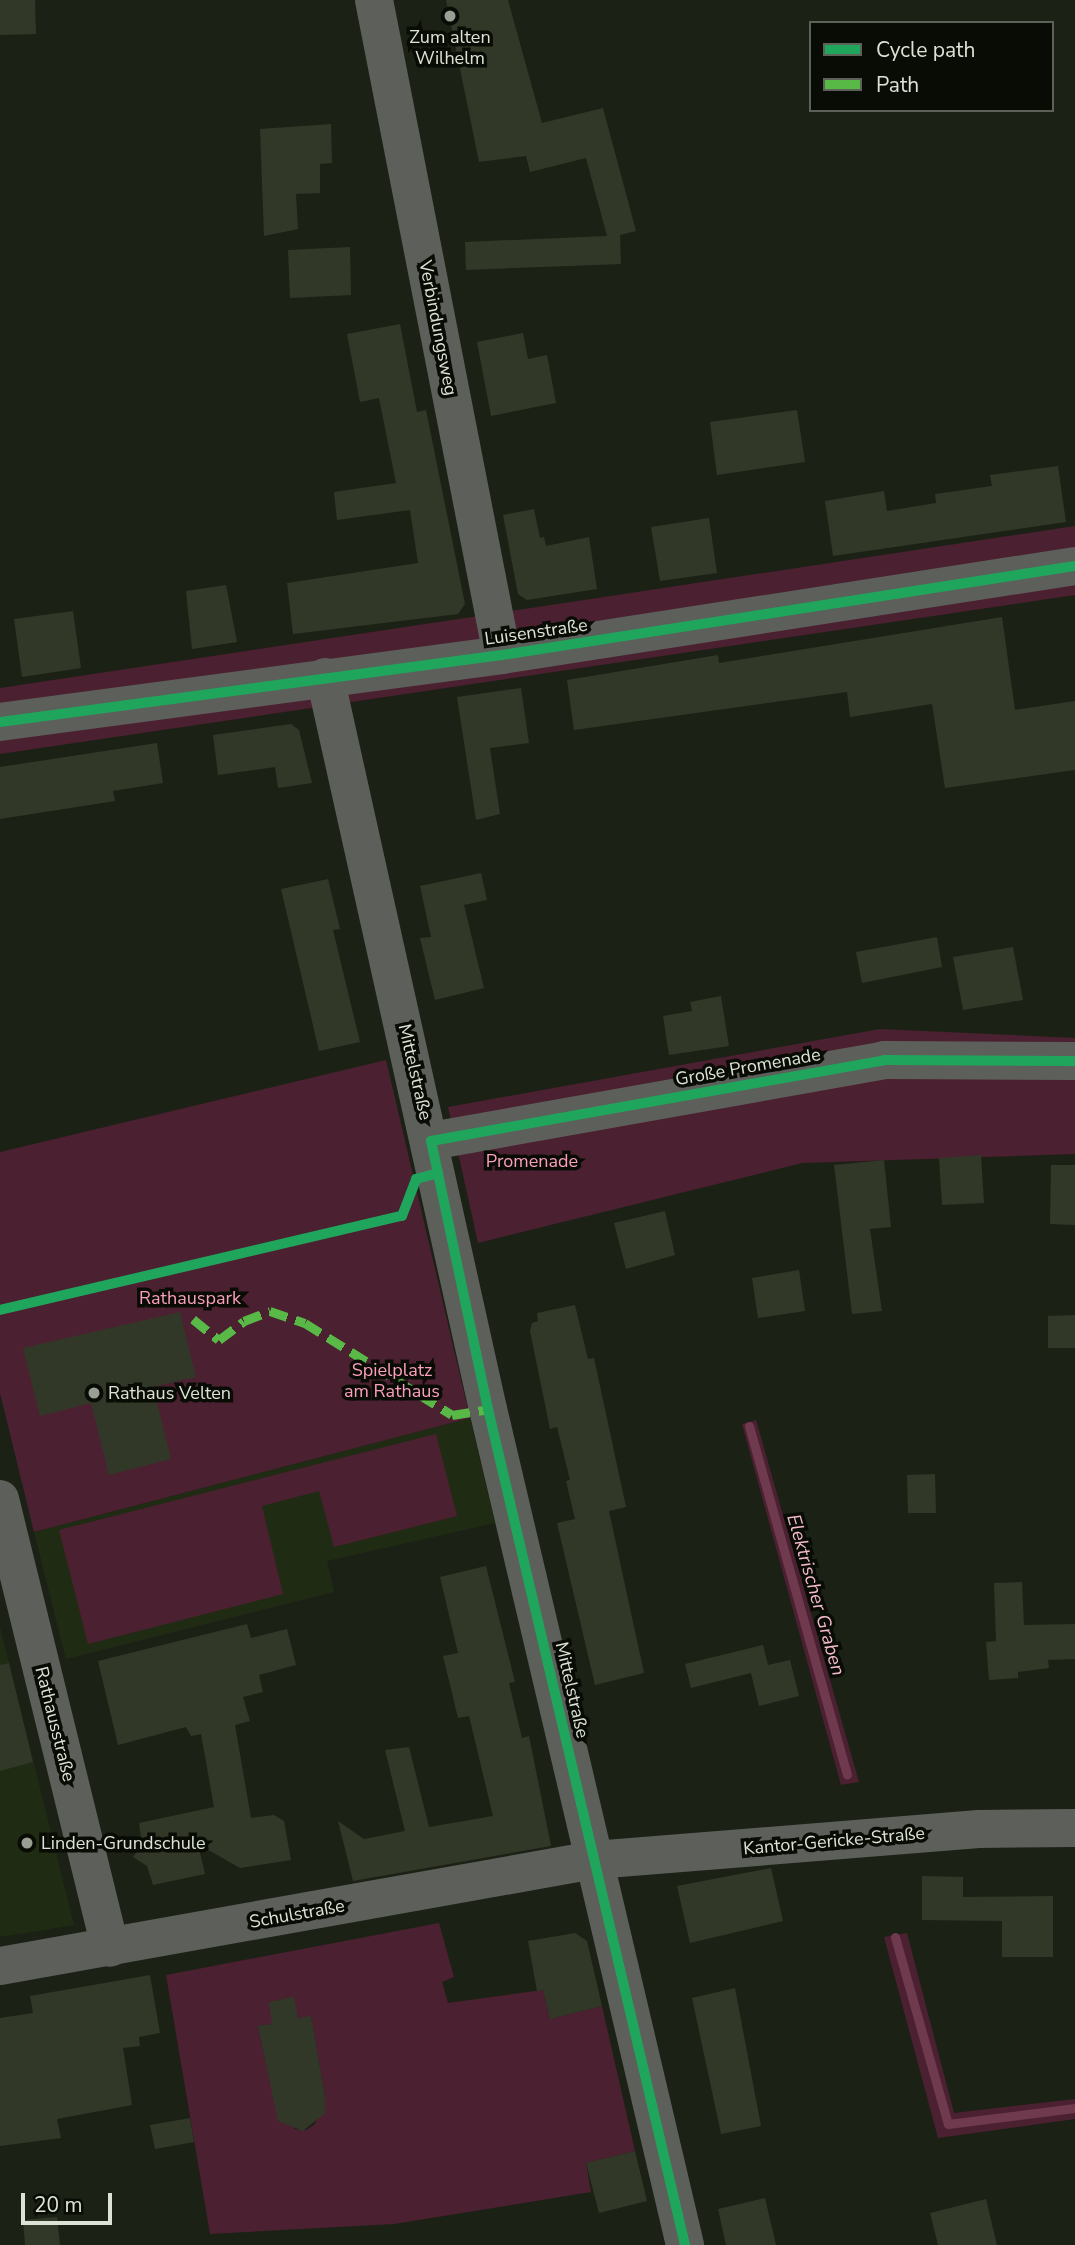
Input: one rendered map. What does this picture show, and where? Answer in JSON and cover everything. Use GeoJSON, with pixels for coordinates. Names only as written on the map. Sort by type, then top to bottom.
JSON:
{"type":"FeatureCollection","features":[{"type":"Feature","properties":{"kind":"street","name":"Verbindungsweg"},"geometry":{"type":"LineString","coordinates":[[374,0],[502,655]]}},
{"type":"Feature","properties":{"kind":"street","name":"Luisenstraße"},"geometry":{"type":"LineString","coordinates":[[0,722],[502,655],[1075,566]]}},
{"type":"Feature","properties":{"kind":"street","name":"Mittelstraße"},"geometry":{"type":"LineString","coordinates":[[326,677],[594,1860],[685,2245]]}},
{"type":"Feature","properties":{"kind":"street","name":"Große Promenade"},"geometry":{"type":"LineString","coordinates":[[431,1141],[884,1060],[1075,1061]]}},
{"type":"Feature","properties":{"kind":"street","name":"Rathausstraße"},"geometry":{"type":"LineString","coordinates":[[0,1499],[110,1948]]}},
{"type":"Feature","properties":{"kind":"street","name":"Kantor-Gericke-Straße"},"geometry":{"type":"LineString","coordinates":[[594,1860],[979,1829],[1075,1828]]}},
{"type":"Feature","properties":{"kind":"street","name":"Schulstraße"},"geometry":{"type":"LineString","coordinates":[[0,1966],[594,1860]]}},
{"type":"Feature","properties":{"kind":"shaded area"},"geometry":{"type":"Polygon","coordinates":[[[470,1418],[495,1523],[327,1561],[334,1592],[66,1659],[34,1532],[470,1418]]]}},
{"type":"Feature","properties":{"kind":"shaded area","name":"Linden-Grundschule"},"geometry":{"type":"Polygon","coordinates":[[[0,1627],[74,1925],[0,1937],[0,1627]]]}},
{"type":"Feature","properties":{"kind":"green space"},"geometry":{"type":"Polygon","coordinates":[[[1075,526],[1075,595],[0,754],[0,688],[1075,526]]]}},
{"type":"Feature","properties":{"kind":"green space","name":"Promenade"},"geometry":{"type":"Polygon","coordinates":[[[880,1029],[1075,1038],[1075,1154],[802,1163],[478,1243],[448,1107],[880,1029]]]}},
{"type":"Feature","properties":{"kind":"green space","name":"Rathauspark"},"geometry":{"type":"Polygon","coordinates":[[[386,1060],[470,1418],[34,1532],[0,1393],[0,1152],[386,1060]]]}},
{"type":"Feature","properties":{"kind":"green space"},"geometry":{"type":"Polygon","coordinates":[[[756,1420],[859,1782],[841,1785],[742,1424],[756,1420]]]}},
{"type":"Feature","properties":{"kind":"green space"},"geometry":{"type":"Polygon","coordinates":[[[436,1434],[457,1516],[334,1547],[319,1491],[262,1506],[283,1594],[88,1644],[59,1530],[436,1434]]]}},
{"type":"Feature","properties":{"kind":"green space"},"geometry":{"type":"Polygon","coordinates":[[[439,1923],[454,1977],[442,1982],[448,2003],[543,1990],[550,2019],[602,2006],[635,2151],[586,2163],[591,2192],[394,2224],[210,2234],[166,1975],[439,1923]],[[290,1998],[274,2001],[272,2024],[258,2026],[279,2121],[288,2121],[295,2129],[306,2130],[315,2124],[325,2096],[311,2017],[298,2018],[290,1998]]]}},
{"type":"Feature","properties":{"kind":"green space"},"geometry":{"type":"Polygon","coordinates":[[[907,1933],[954,2113],[1075,2099],[1075,2119],[938,2138],[884,1937],[907,1933]]]}},
{"type":"Feature","properties":{"kind":"building"},"geometry":{"type":"Polygon","coordinates":[[[0,0],[35,0],[36,34],[0,35],[0,0]]]}},
{"type":"Feature","properties":{"kind":"building"},"geometry":{"type":"Polygon","coordinates":[[[446,0],[508,0],[542,123],[603,108],[636,231],[620,235],[621,264],[466,270],[465,242],[607,236],[586,158],[530,172],[526,156],[479,162],[446,0]]]}},
{"type":"Feature","properties":{"kind":"building"},"geometry":{"type":"Polygon","coordinates":[[[331,124],[332,163],[320,164],[320,193],[296,194],[298,229],[264,236],[260,129],[331,124]]]}},
{"type":"Feature","properties":{"kind":"building"},"geometry":{"type":"Polygon","coordinates":[[[350,247],[351,295],[290,298],[288,250],[350,247]]]}},
{"type":"Feature","properties":{"kind":"building"},"geometry":{"type":"Polygon","coordinates":[[[400,324],[417,412],[426,410],[465,604],[458,614],[293,634],[287,583],[418,563],[410,510],[337,520],[334,492],[396,483],[379,398],[360,402],[347,334],[400,324]]]}},
{"type":"Feature","properties":{"kind":"building"},"geometry":{"type":"Polygon","coordinates":[[[523,333],[528,359],[547,355],[556,403],[491,416],[477,342],[523,333]]]}},
{"type":"Feature","properties":{"kind":"building"},"geometry":{"type":"Polygon","coordinates":[[[797,410],[805,462],[717,475],[710,422],[797,410]]]}},
{"type":"Feature","properties":{"kind":"building"},"geometry":{"type":"Polygon","coordinates":[[[1058,466],[1066,522],[833,556],[825,501],[884,491],[887,511],[936,503],[935,494],[992,486],[990,475],[1058,466]]]}},
{"type":"Feature","properties":{"kind":"building"},"geometry":{"type":"Polygon","coordinates":[[[534,509],[540,538],[544,537],[546,546],[589,537],[597,589],[527,600],[518,594],[503,515],[534,509]]]}},
{"type":"Feature","properties":{"kind":"building"},"geometry":{"type":"Polygon","coordinates":[[[709,518],[717,573],[660,581],[651,527],[709,518]]]}},
{"type":"Feature","properties":{"kind":"building"},"geometry":{"type":"Polygon","coordinates":[[[226,585],[237,642],[192,649],[186,591],[226,585]]]}},
{"type":"Feature","properties":{"kind":"building"},"geometry":{"type":"Polygon","coordinates":[[[73,611],[81,668],[22,677],[14,619],[73,611]]]}},
{"type":"Feature","properties":{"kind":"building"},"geometry":{"type":"Polygon","coordinates":[[[1002,617],[1015,710],[1075,701],[1075,770],[945,788],[932,704],[850,717],[847,692],[574,730],[567,680],[718,655],[719,663],[1002,617]]]}},
{"type":"Feature","properties":{"kind":"building"},"geometry":{"type":"Polygon","coordinates":[[[521,688],[529,743],[490,748],[500,814],[476,820],[457,697],[521,688]]]}},
{"type":"Feature","properties":{"kind":"building"},"geometry":{"type":"Polygon","coordinates":[[[291,724],[299,730],[312,783],[278,788],[275,767],[218,775],[213,735],[291,724]]]}},
{"type":"Feature","properties":{"kind":"building"},"geometry":{"type":"Polygon","coordinates":[[[157,743],[163,783],[113,791],[115,801],[0,819],[0,767],[157,743]]]}},
{"type":"Feature","properties":{"kind":"building"},"geometry":{"type":"Polygon","coordinates":[[[481,873],[487,900],[464,905],[484,988],[435,1000],[420,938],[431,937],[420,886],[481,873]]]}},
{"type":"Feature","properties":{"kind":"building"},"geometry":{"type":"Polygon","coordinates":[[[328,879],[340,929],[333,930],[360,1042],[319,1051],[281,889],[328,879]]]}},
{"type":"Feature","properties":{"kind":"building"},"geometry":{"type":"Polygon","coordinates":[[[937,937],[942,967],[862,983],[856,952],[937,937]]]}},
{"type":"Feature","properties":{"kind":"building"},"geometry":{"type":"Polygon","coordinates":[[[1013,947],[1023,1000],[963,1010],[953,957],[1013,947]]]}},
{"type":"Feature","properties":{"kind":"building"},"geometry":{"type":"Polygon","coordinates":[[[721,996],[729,1046],[669,1055],[663,1016],[692,1011],[690,1002],[721,996]]]}},
{"type":"Feature","properties":{"kind":"building"},"geometry":{"type":"Polygon","coordinates":[[[981,1155],[984,1203],[942,1205],[939,1158],[981,1155]]]}},
{"type":"Feature","properties":{"kind":"building"},"geometry":{"type":"Polygon","coordinates":[[[884,1160],[891,1227],[870,1229],[882,1311],[852,1314],[834,1165],[884,1160]]]}},
{"type":"Feature","properties":{"kind":"building"},"geometry":{"type":"Polygon","coordinates":[[[1051,1165],[1075,1165],[1075,1225],[1050,1224],[1051,1165]]]}},
{"type":"Feature","properties":{"kind":"building"},"geometry":{"type":"Polygon","coordinates":[[[665,1211],[675,1255],[626,1269],[614,1223],[665,1211]]]}},
{"type":"Feature","properties":{"kind":"building"},"geometry":{"type":"Polygon","coordinates":[[[799,1270],[805,1311],[758,1318],[752,1278],[799,1270]]]}},
{"type":"Feature","properties":{"kind":"building"},"geometry":{"type":"Polygon","coordinates":[[[575,1305],[588,1359],[594,1358],[626,1507],[609,1511],[644,1673],[595,1685],[557,1523],[575,1519],[566,1481],[570,1480],[557,1427],[550,1429],[530,1331],[532,1323],[538,1321],[537,1313],[575,1305]]]}},
{"type":"Feature","properties":{"kind":"building","name":"Rathaus Velten"},"geometry":{"type":"Polygon","coordinates":[[[180,1312],[196,1377],[153,1387],[171,1459],[109,1475],[91,1403],[40,1416],[23,1348],[180,1312]]]}},
{"type":"Feature","properties":{"kind":"building"},"geometry":{"type":"Polygon","coordinates":[[[1075,1315],[1075,1348],[1048,1348],[1048,1316],[1075,1315]]]}},
{"type":"Feature","properties":{"kind":"building"},"geometry":{"type":"Polygon","coordinates":[[[935,1474],[936,1513],[908,1513],[907,1475],[935,1474]]]}},
{"type":"Feature","properties":{"kind":"building"},"geometry":{"type":"Polygon","coordinates":[[[486,1566],[515,1682],[509,1683],[522,1738],[529,1736],[551,1846],[353,1881],[338,1821],[364,1839],[405,1831],[385,1750],[409,1747],[429,1827],[493,1816],[469,1716],[458,1718],[443,1656],[458,1653],[440,1577],[486,1566]]]}},
{"type":"Feature","properties":{"kind":"building"},"geometry":{"type":"Polygon","coordinates":[[[1022,1582],[1024,1625],[1075,1624],[1075,1659],[1048,1660],[1049,1668],[1018,1672],[1018,1678],[989,1680],[986,1642],[996,1641],[994,1583],[1022,1582]]]}},
{"type":"Feature","properties":{"kind":"building"},"geometry":{"type":"Polygon","coordinates":[[[247,1624],[251,1638],[287,1629],[296,1665],[259,1675],[263,1692],[243,1697],[250,1721],[235,1725],[251,1818],[274,1815],[284,1821],[291,1860],[240,1868],[198,1844],[205,1874],[153,1885],[147,1866],[133,1857],[142,1845],[139,1823],[214,1807],[201,1734],[191,1736],[186,1727],[118,1745],[98,1661],[247,1624]]]}},
{"type":"Feature","properties":{"kind":"building"},"geometry":{"type":"Polygon","coordinates":[[[763,1645],[768,1665],[790,1660],[799,1696],[759,1706],[751,1673],[691,1688],[685,1664],[763,1645]]]}},
{"type":"Feature","properties":{"kind":"building"},"geometry":{"type":"Polygon","coordinates":[[[9,1663],[33,1762],[0,1771],[0,1665],[9,1663]]]}},
{"type":"Feature","properties":{"kind":"building"},"geometry":{"type":"Polygon","coordinates":[[[771,1868],[783,1921],[690,1943],[677,1886],[771,1868]]]}},
{"type":"Feature","properties":{"kind":"building"},"geometry":{"type":"Polygon","coordinates":[[[922,1876],[963,1877],[963,1897],[1053,1896],[1053,1957],[1002,1957],[1002,1921],[922,1920],[922,1876]]]}},
{"type":"Feature","properties":{"kind":"building"},"geometry":{"type":"Polygon","coordinates":[[[575,1933],[587,1941],[602,2006],[550,2019],[543,1990],[537,1991],[528,1941],[575,1933]]]}},
{"type":"Feature","properties":{"kind":"building"},"geometry":{"type":"Polygon","coordinates":[[[150,1975],[160,2033],[139,2037],[140,2046],[123,2048],[132,2105],[57,2119],[61,2138],[0,2146],[0,2018],[33,2013],[30,1996],[150,1975]]]}},
{"type":"Feature","properties":{"kind":"building"},"geometry":{"type":"Polygon","coordinates":[[[735,1988],[761,2126],[721,2134],[692,1998],[735,1988]]]}},
{"type":"Feature","properties":{"kind":"building"},"geometry":{"type":"Polygon","coordinates":[[[294,1997],[298,2018],[311,2016],[325,2096],[325,2113],[303,2131],[278,2121],[258,2026],[272,2024],[269,2002],[294,1997]]]}},
{"type":"Feature","properties":{"kind":"building"},"geometry":{"type":"Polygon","coordinates":[[[190,2118],[194,2142],[155,2149],[150,2125],[190,2118]]]}},
{"type":"Feature","properties":{"kind":"building"},"geometry":{"type":"Polygon","coordinates":[[[635,2151],[647,2201],[599,2213],[586,2163],[635,2151]]]}},
{"type":"Feature","properties":{"kind":"building"},"geometry":{"type":"Polygon","coordinates":[[[765,2198],[776,2245],[726,2245],[718,2209],[765,2198]]]}},
{"type":"Feature","properties":{"kind":"building"},"geometry":{"type":"Polygon","coordinates":[[[986,2199],[997,2245],[938,2245],[930,2213],[986,2199]]]}},
{"type":"Feature","properties":{"kind":"building"},"geometry":{"type":"Polygon","coordinates":[[[57,2217],[60,2245],[25,2245],[23,2220],[57,2217]]]}},
{"type":"Feature","properties":{"kind":"waterway","name":"Elektrischer Graben"},"geometry":{"type":"LineString","coordinates":[[749,1426],[847,1774]]}},
{"type":"Feature","properties":{"kind":"waterway","name":"Elektrischer Graben"},"geometry":{"type":"LineString","coordinates":[[895,1937],[948,2124],[1075,2108]]}},
{"type":"Feature","properties":{"kind":"marked path"},"geometry":{"type":"LineString","coordinates":[[193,1319],[219,1340],[244,1321],[270,1311],[305,1323],[452,1415],[488,1409]]}},
{"type":"Feature","properties":{"kind":"cycle path"},"geometry":{"type":"LineString","coordinates":[[0,722],[502,655],[1075,566]]}},
{"type":"Feature","properties":{"kind":"cycle path"},"geometry":{"type":"LineString","coordinates":[[685,2245],[488,1409],[431,1141],[884,1060],[1075,1061]]}},
{"type":"Feature","properties":{"kind":"cycle path"},"geometry":{"type":"LineString","coordinates":[[0,1310],[402,1216],[416,1179],[438,1173]]}},
{"type":"Feature","properties":{"kind":"place","name":"Zum alten Wilhelm"},"geometry":{"type":"Point","coordinates":[450,16]}},
{"type":"Feature","properties":{"kind":"place","name":"Rathaus Velten"},"geometry":{"type":"Point","coordinates":[94,1393]}},
{"type":"Feature","properties":{"kind":"place","name":"Linden-Grundschule"},"geometry":{"type":"Point","coordinates":[27,1843]}},
{"type":"Feature","properties":{"kind":"park label","name":"Spielplatz am Rathaus"},"geometry":{"type":"Point","coordinates":[392,1381]}}]}
